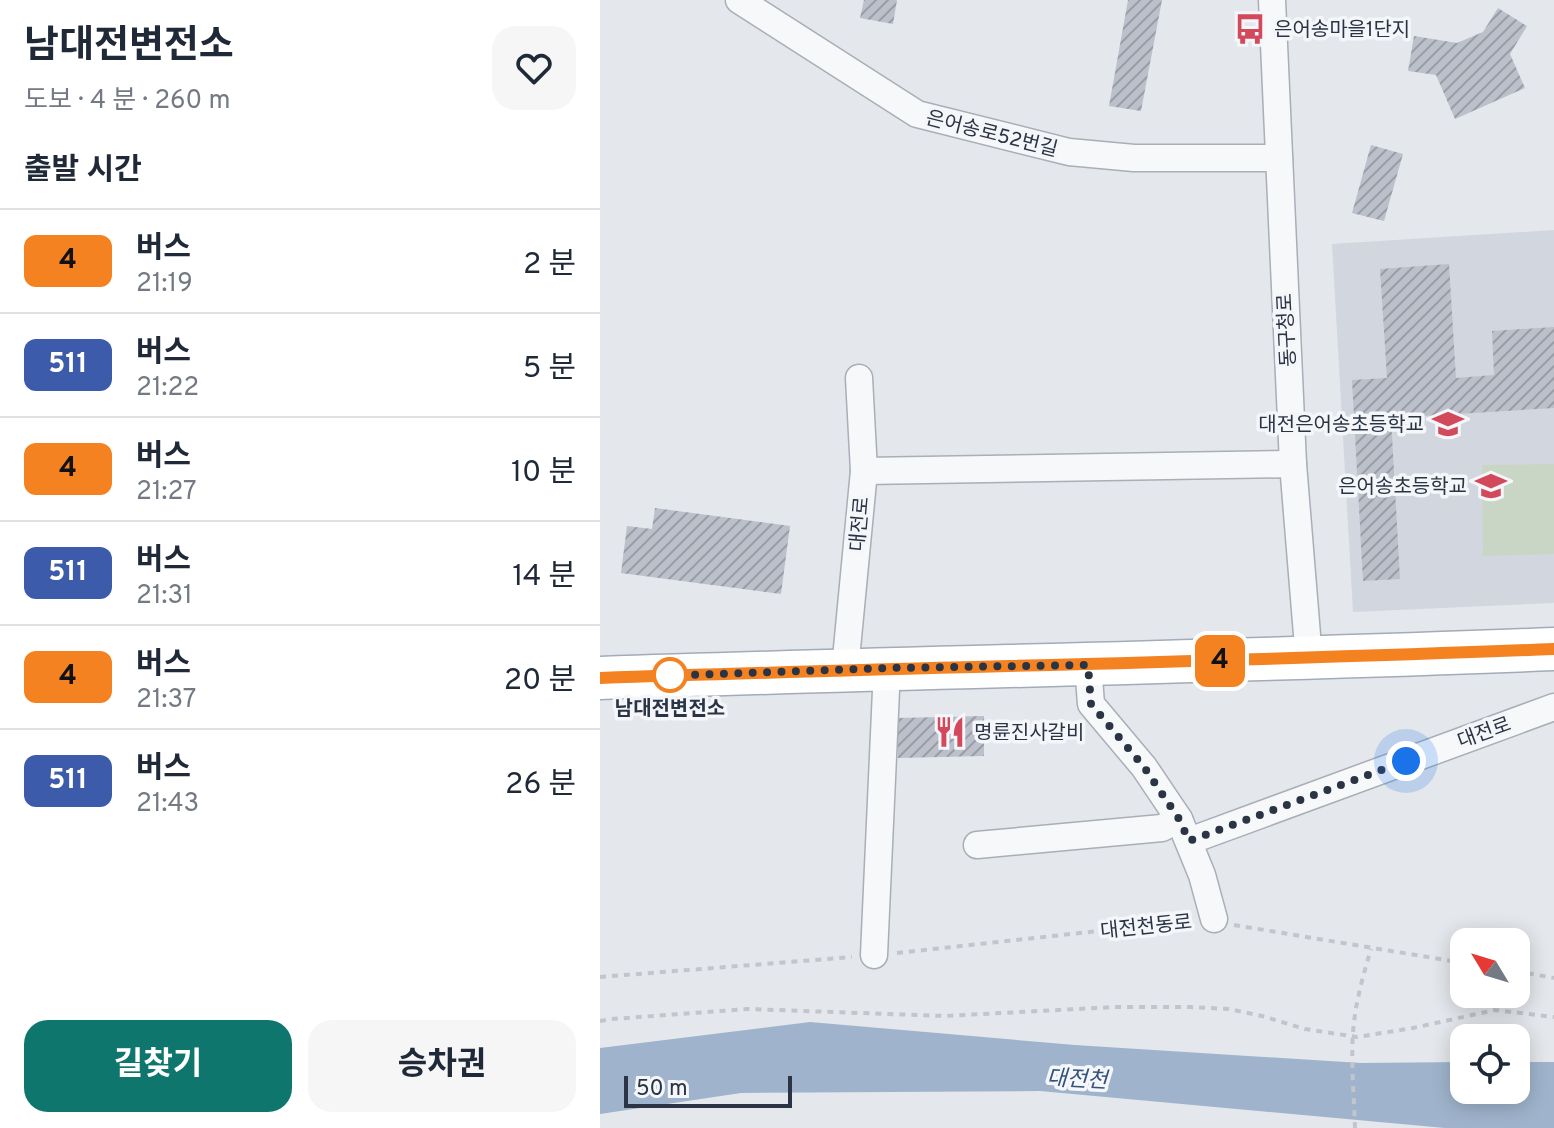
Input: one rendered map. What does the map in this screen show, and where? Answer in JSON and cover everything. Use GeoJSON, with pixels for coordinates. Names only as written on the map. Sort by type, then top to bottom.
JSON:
{"type":"FeatureCollection","features":[{"type":"Feature","properties":{"kind":"main road"},"geometry":{"type":"LineString","coordinates":[[600,678],[845,669],[1309,659],[1554,649]]}},
{"type":"Feature","properties":{"kind":"street","name":"은어송로52번길"},"geometry":{"type":"LineString","coordinates":[[739,0],[917,114],[1069,152],[1134,158],[1279,158]]}},
{"type":"Feature","properties":{"kind":"street","name":"동구청로"},"geometry":{"type":"LineString","coordinates":[[1272,0],[1293,464],[1309,659]]}},
{"type":"Feature","properties":{"kind":"street","name":"대전로"},"geometry":{"type":"LineString","coordinates":[[845,669],[864,471],[859,378]]}},
{"type":"Feature","properties":{"kind":"street"},"geometry":{"type":"LineString","coordinates":[[864,471],[1293,464]]}},
{"type":"Feature","properties":{"kind":"street"},"geometry":{"type":"LineString","coordinates":[[1088,665],[1091,704],[1144,767],[1184,830],[1214,919]]}},
{"type":"Feature","properties":{"kind":"street"},"geometry":{"type":"LineString","coordinates":[[874,955],[887,668]]}},
{"type":"Feature","properties":{"kind":"street","name":"대전로"},"geometry":{"type":"LineString","coordinates":[[977,845],[1162,828],[1184,830],[1554,707]]}},
{"type":"Feature","properties":{"kind":"path","name":"대전천동로"},"geometry":{"type":"LineString","coordinates":[[600,977],[874,955],[1214,919],[1238,927],[1450,961]]}},
{"type":"Feature","properties":{"kind":"path"},"geometry":{"type":"LineString","coordinates":[[1355,1128],[1354,1021],[1371,948]]}},
{"type":"Feature","properties":{"kind":"path"},"geometry":{"type":"LineString","coordinates":[[1530,974],[1554,978]]}},
{"type":"Feature","properties":{"kind":"path"},"geometry":{"type":"LineString","coordinates":[[600,1021],[748,1009],[945,1016],[1115,1007],[1190,1007],[1229,1009],[1305,1029],[1354,1036],[1413,1028],[1495,1010],[1554,1017]]}},
{"type":"Feature","properties":{"kind":"shaded area","name":"대전은어송초등학교"},"geometry":{"type":"Polygon","coordinates":[[[1554,230],[1554,603],[1353,612],[1332,244],[1554,230]]]}},
{"type":"Feature","properties":{"kind":"green space"},"geometry":{"type":"Polygon","coordinates":[[[1554,464],[1554,554],[1483,556],[1482,465],[1554,464]]]}},
{"type":"Feature","properties":{"kind":"water","name":"대전천"},"geometry":{"type":"Polygon","coordinates":[[[810,1022],[1075,1045],[1361,1063],[1450,1062],[1450,1104],[1530,1104],[1530,1062],[1554,1062],[1554,1128],[1445,1128],[1040,1091],[741,1093],[600,1114],[600,1048],[810,1022]]]}},
{"type":"Feature","properties":{"kind":"building"},"geometry":{"type":"Polygon","coordinates":[[[864,0],[897,0],[893,24],[860,18],[864,0]]]}},
{"type":"Feature","properties":{"kind":"building"},"geometry":{"type":"Polygon","coordinates":[[[1128,0],[1162,0],[1141,111],[1109,106],[1128,0]]]}},
{"type":"Feature","properties":{"kind":"building"},"geometry":{"type":"Polygon","coordinates":[[[1498,8],[1527,26],[1510,54],[1525,88],[1455,119],[1436,75],[1408,71],[1414,36],[1457,43],[1483,32],[1498,8]]]}},
{"type":"Feature","properties":{"kind":"building"},"geometry":{"type":"Polygon","coordinates":[[[1371,145],[1403,154],[1384,221],[1352,213],[1371,145]]]}},
{"type":"Feature","properties":{"kind":"building"},"geometry":{"type":"Polygon","coordinates":[[[1449,264],[1456,378],[1494,375],[1492,331],[1554,327],[1554,408],[1391,418],[1400,579],[1363,581],[1352,380],[1387,378],[1380,269],[1449,264]]]}},
{"type":"Feature","properties":{"kind":"building"},"geometry":{"type":"Polygon","coordinates":[[[655,508],[790,526],[781,594],[621,573],[627,526],[652,529],[655,508]]]}},
{"type":"Feature","properties":{"kind":"building"},"geometry":{"type":"Polygon","coordinates":[[[984,716],[984,756],[898,758],[897,718],[984,716]]]}},
{"type":"Feature","properties":{"kind":"bus line","name":"4"},"geometry":{"type":"LineString","coordinates":[[600,678],[1277,660],[1554,649]]}},
{"type":"Feature","properties":{"kind":"place","name":"은어송마을1단지"},"geometry":{"type":"Point","coordinates":[1250,29]}},
{"type":"Feature","properties":{"kind":"place","name":"대전은어송초등학교"},"geometry":{"type":"Point","coordinates":[1448,424]}},
{"type":"Feature","properties":{"kind":"place","name":"은어송초등학교"},"geometry":{"type":"Point","coordinates":[1491,486]}},
{"type":"Feature","properties":{"kind":"place","name":"남대전변전소"},"geometry":{"type":"Point","coordinates":[670,675]}},
{"type":"Feature","properties":{"kind":"place","name":"명륜진사갈비"},"geometry":{"type":"Point","coordinates":[950,732]}},
{"type":"Feature","properties":{"kind":"route"},"geometry":{"type":"LineString","coordinates":[[670,675],[661,676],[1088,665],[1091,704],[1144,767],[1179,819],[1189,841],[1406,761]]}}]}
